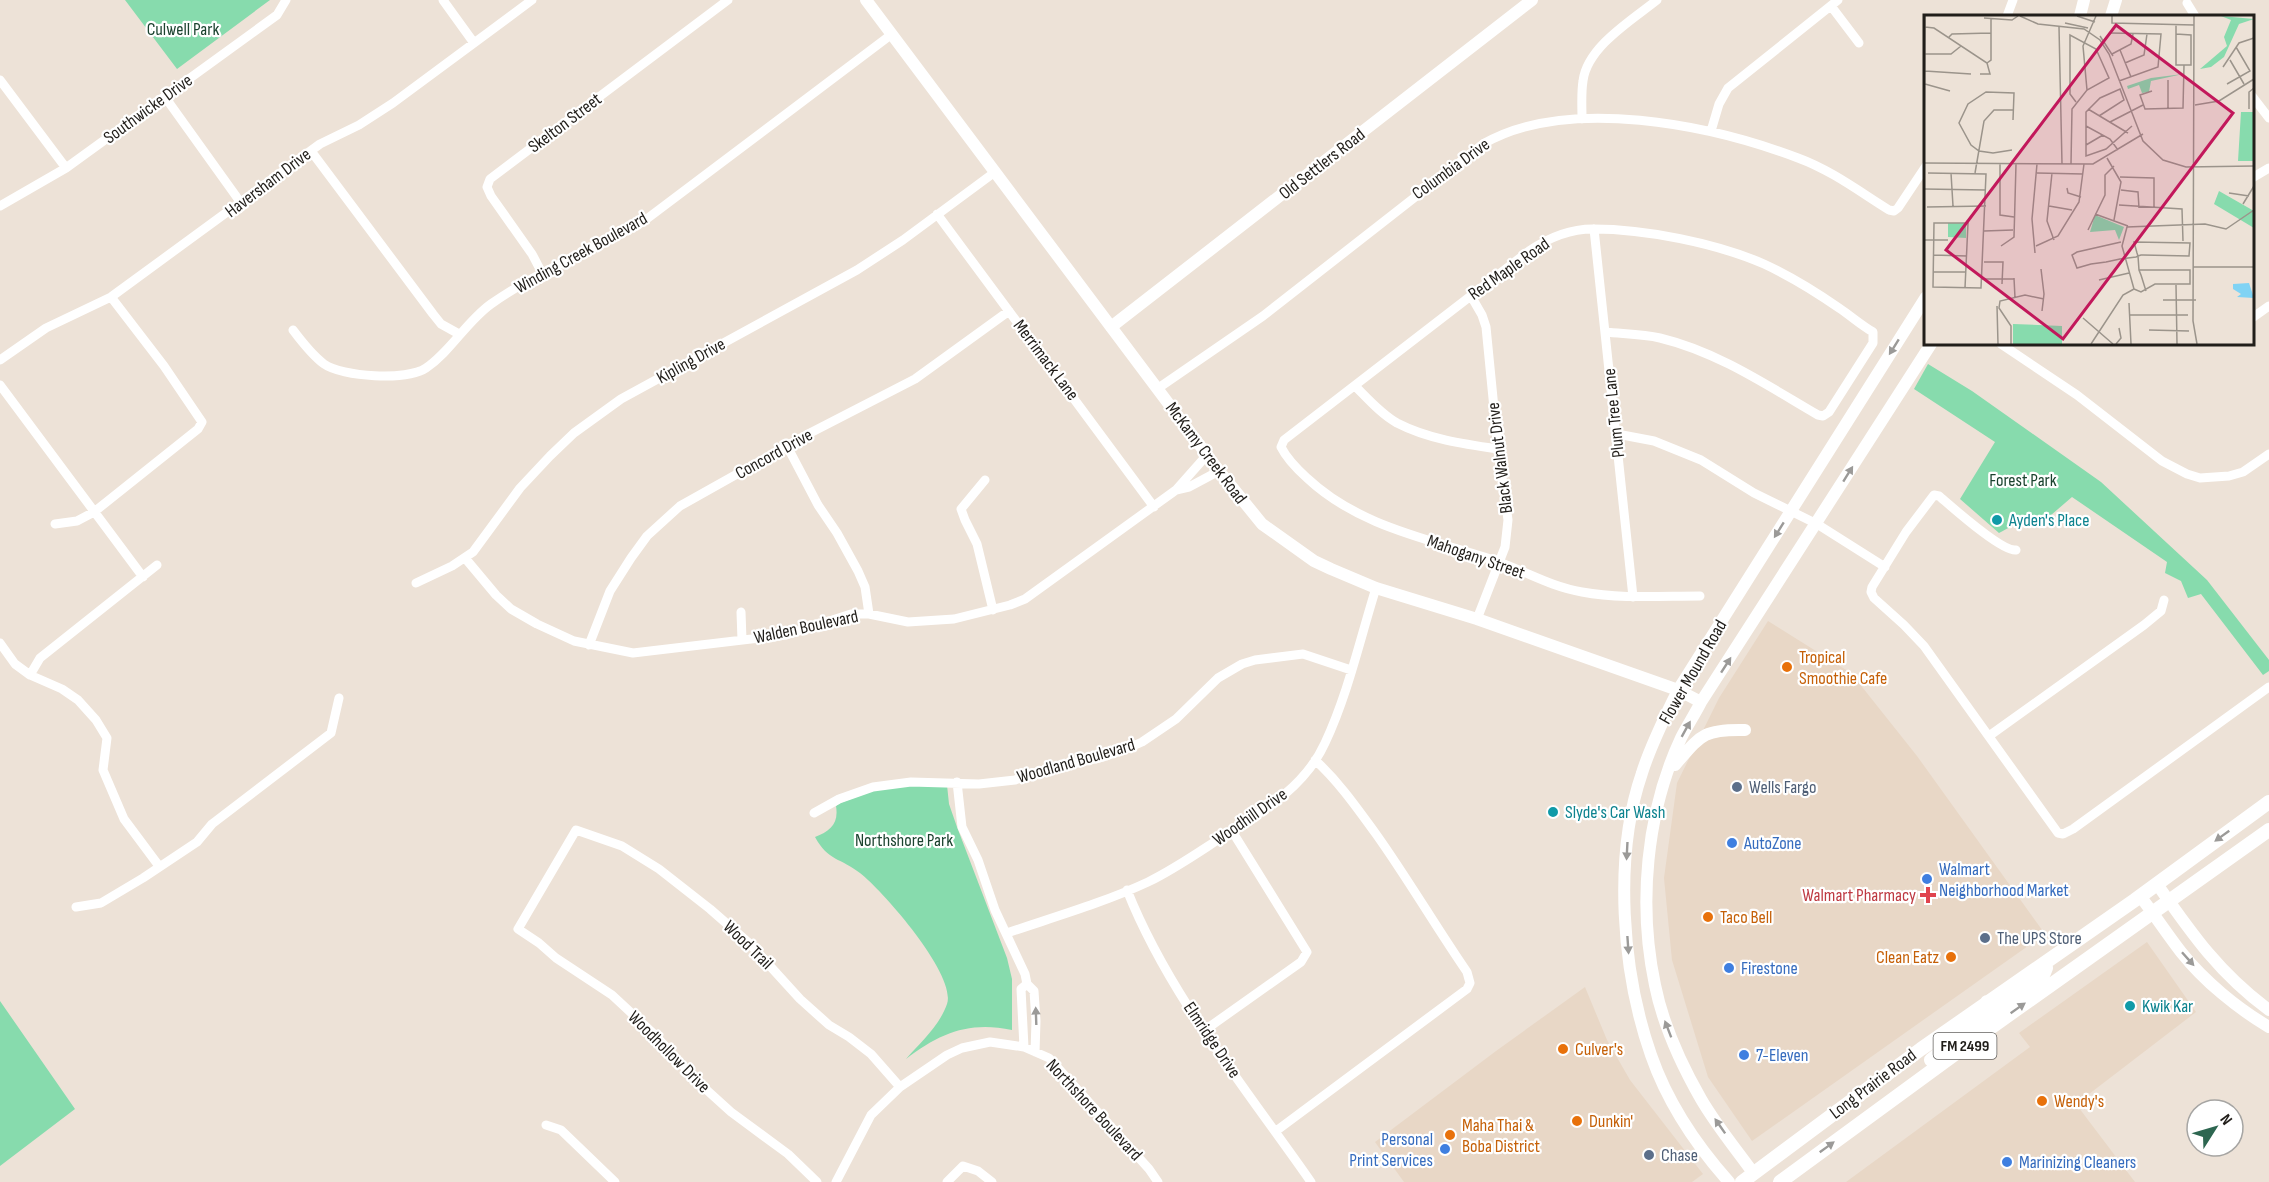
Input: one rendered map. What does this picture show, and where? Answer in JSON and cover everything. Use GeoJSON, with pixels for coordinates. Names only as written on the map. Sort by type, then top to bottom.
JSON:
{"type":"FeatureCollection","features":[{"type":"Feature","properties":{"kind":"main road","name":"McKamy Creek Road"},"geometry":{"type":"LineString","coordinates":[[866,0],[1219,471],[1248,508],[1271,531],[1314,561],[1376,588],[1477,619],[1678,690],[1701,702]]}},
{"type":"Feature","properties":{"kind":"main road","name":"Old Settlers Road"},"geometry":{"type":"LineString","coordinates":[[1111,327],[1532,0]]}},
{"type":"Feature","properties":{"kind":"main road"},"geometry":{"type":"LineString","coordinates":[[2080,15],[2084,0]]}},
{"type":"Feature","properties":{"kind":"main road"},"geometry":{"type":"LineString","coordinates":[[2111,15],[2115,0]]}},
{"type":"Feature","properties":{"kind":"main road","name":"Flower Mound Road"},"geometry":{"type":"LineString","coordinates":[[1729,1182],[1690,1131],[1675,1106],[1651,1055],[1637,1003],[1628,954],[1625,887],[1628,831],[1641,774],[1678,690],[1924,300]]}},
{"type":"Feature","properties":{"kind":"main road","name":"Flower Mound Road"},"geometry":{"type":"LineString","coordinates":[[1752,1179],[1702,1101],[1674,1044],[1663,1014],[1651,958],[1647,886],[1651,840],[1668,773],[1681,739],[1701,702],[1930,345]]}},
{"type":"Feature","properties":{"kind":"main road"},"geometry":{"type":"LineString","coordinates":[[1668,773],[1698,738],[1722,729],[1745,730]]}},
{"type":"Feature","properties":{"kind":"main road","name":"Long Prairie Road"},"geometry":{"type":"LineString","coordinates":[[1752,1179],[1880,1078],[2157,884],[2269,802]]}},
{"type":"Feature","properties":{"kind":"main road","name":"Long Prairie Road"},"geometry":{"type":"LineString","coordinates":[[1780,1182],[1911,1085],[2269,830]]}},
{"type":"Feature","properties":{"kind":"main road"},"geometry":{"type":"LineString","coordinates":[[2157,884],[2217,965],[2269,1010]]}},
{"type":"Feature","properties":{"kind":"main road"},"geometry":{"type":"LineString","coordinates":[[1625,887],[1647,886]]}},
{"type":"Feature","properties":{"kind":"main road"},"geometry":{"type":"LineString","coordinates":[[2140,896],[2181,952],[2199,971],[2269,1028]]}},
{"type":"Feature","properties":{"kind":"main road"},"geometry":{"type":"LineString","coordinates":[[1993,1026],[1997,1010],[2044,973],[2048,960]]}},
{"type":"Feature","properties":{"kind":"main road"},"geometry":{"type":"LineString","coordinates":[[1911,1085],[1925,1064],[1983,1019],[1986,1015],[1987,1002]]}},
{"type":"Feature","properties":{"kind":"street","name":"Southwicke Drive"},"geometry":{"type":"LineString","coordinates":[[0,206],[66,168],[165,97],[277,15],[286,0]]}},
{"type":"Feature","properties":{"kind":"street"},"geometry":{"type":"LineString","coordinates":[[443,0],[474,43]]}},
{"type":"Feature","properties":{"kind":"street","name":"Haversham Drive"},"geometry":{"type":"LineString","coordinates":[[0,360],[46,328],[111,297],[311,151],[393,103],[532,0]]}},
{"type":"Feature","properties":{"kind":"street","name":"Skelton Street"},"geometry":{"type":"LineString","coordinates":[[542,273],[532,254],[491,196],[487,187],[490,179],[728,0]]}},
{"type":"Feature","properties":{"kind":"street"},"geometry":{"type":"LineString","coordinates":[[1582,119],[1582,81],[1590,60],[1606,41],[1657,0]]}},
{"type":"Feature","properties":{"kind":"street"},"geometry":{"type":"LineString","coordinates":[[2007,15],[2013,0]]}},
{"type":"Feature","properties":{"kind":"street"},"geometry":{"type":"LineString","coordinates":[[1711,131],[1719,104],[1728,88],[1834,3],[1859,44]]}},
{"type":"Feature","properties":{"kind":"street"},"geometry":{"type":"LineString","coordinates":[[2187,3],[2194,15]]}},
{"type":"Feature","properties":{"kind":"street","name":"Winding Creek Boulevard"},"geometry":{"type":"LineString","coordinates":[[293,330],[324,364],[336,370],[369,374],[416,373],[444,353],[459,334],[490,305],[542,273],[618,236],[644,220],[892,34]]}},
{"type":"Feature","properties":{"kind":"street"},"geometry":{"type":"LineString","coordinates":[[0,80],[66,168]]}},
{"type":"Feature","properties":{"kind":"street"},"geometry":{"type":"LineString","coordinates":[[165,97],[241,203]]}},
{"type":"Feature","properties":{"kind":"street"},"geometry":{"type":"LineString","coordinates":[[2254,97],[2269,118]]}},
{"type":"Feature","properties":{"kind":"street","name":"Columbia Drive"},"geometry":{"type":"LineString","coordinates":[[1157,389],[1263,316],[1483,144],[1500,134],[1519,128],[1582,119],[1663,123],[1711,131],[1799,158],[1894,211],[1924,169]]}},
{"type":"Feature","properties":{"kind":"street"},"geometry":{"type":"LineString","coordinates":[[311,151],[441,324],[459,334]]}},
{"type":"Feature","properties":{"kind":"street"},"geometry":{"type":"LineString","coordinates":[[2254,177],[2269,168]]}},
{"type":"Feature","properties":{"kind":"street","name":"Kipling Drive"},"geometry":{"type":"LineString","coordinates":[[416,583],[473,552],[520,488],[550,456],[574,433],[621,399],[857,270],[903,240],[995,172]]}},
{"type":"Feature","properties":{"kind":"street","name":"Merrimack Lane"},"geometry":{"type":"LineString","coordinates":[[937,214],[1154,507]]}},
{"type":"Feature","properties":{"kind":"street","name":"Red Maple Road"},"geometry":{"type":"LineString","coordinates":[[1281,447],[1284,440],[1540,243],[1565,234],[1594,229],[1629,231],[1694,242],[1763,264],[1812,291],[1873,332],[1873,343],[1828,412],[1823,416],[1742,371],[1700,351],[1641,334],[1605,332]]}},
{"type":"Feature","properties":{"kind":"street","name":"Plum Tree Lane"},"geometry":{"type":"LineString","coordinates":[[1594,229],[1633,597]]}},
{"type":"Feature","properties":{"kind":"street","name":"Black Walnut Drive"},"geometry":{"type":"LineString","coordinates":[[1471,296],[1486,327],[1498,449],[1508,520],[1504,547],[1477,619]]}},
{"type":"Feature","properties":{"kind":"street"},"geometry":{"type":"LineString","coordinates":[[55,524],[77,521],[94,512],[198,429],[202,422],[164,366],[111,297]]}},
{"type":"Feature","properties":{"kind":"street"},"geometry":{"type":"LineString","coordinates":[[2254,317],[2269,306]]}},
{"type":"Feature","properties":{"kind":"street","name":"Concord Drive"},"geometry":{"type":"LineString","coordinates":[[589,645],[610,591],[647,536],[680,506],[787,446],[915,379],[1010,311]]}},
{"type":"Feature","properties":{"kind":"street"},"geometry":{"type":"LineString","coordinates":[[2005,345],[2069,390],[2162,461],[2187,474],[2200,478],[2229,476],[2243,472],[2269,454]]}},
{"type":"Feature","properties":{"kind":"street"},"geometry":{"type":"LineString","coordinates":[[0,385],[142,577]]}},
{"type":"Feature","properties":{"kind":"street"},"geometry":{"type":"LineString","coordinates":[[1355,386],[1378,410],[1396,423],[1445,441],[1498,449]]}},
{"type":"Feature","properties":{"kind":"street"},"geometry":{"type":"LineString","coordinates":[[1617,434],[1654,441],[1701,460],[1754,493],[1817,524],[1885,567]]}},
{"type":"Feature","properties":{"kind":"street"},"geometry":{"type":"LineString","coordinates":[[787,446],[818,505],[858,571],[865,586],[869,614]]}},
{"type":"Feature","properties":{"kind":"street","name":"Mahogany Street"},"geometry":{"type":"LineString","coordinates":[[1281,447],[1305,476],[1325,495],[1373,521],[1498,562],[1551,584],[1581,592],[1633,597],[1700,596]]}},
{"type":"Feature","properties":{"kind":"street","name":"Walden Boulevard"},"geometry":{"type":"LineString","coordinates":[[465,558],[484,583],[511,609],[561,635],[589,645],[633,653],[786,635],[845,615],[869,614],[908,622],[954,620],[1025,599],[1176,490],[1207,455]]}},
{"type":"Feature","properties":{"kind":"street","name":"Walden Boulevard"},"geometry":{"type":"LineString","coordinates":[[1176,490],[1189,487],[1219,471]]}},
{"type":"Feature","properties":{"kind":"street"},"geometry":{"type":"LineString","coordinates":[[985,480],[961,509],[976,544],[993,610]]}},
{"type":"Feature","properties":{"kind":"street"},"geometry":{"type":"LineString","coordinates":[[2016,550],[2011,551],[1997,543],[1939,496],[1934,495],[1906,532],[1871,592],[1874,598],[1924,646],[2058,833],[2063,834],[2073,829],[2269,687]]}},
{"type":"Feature","properties":{"kind":"street"},"geometry":{"type":"LineString","coordinates":[[30,675],[40,658],[157,565]]}},
{"type":"Feature","properties":{"kind":"street","name":"Woodhill Drive"},"geometry":{"type":"LineString","coordinates":[[1007,933],[1148,882],[1257,816],[1285,795],[1315,760],[1325,744],[1376,588]]}},
{"type":"Feature","properties":{"kind":"street"},"geometry":{"type":"LineString","coordinates":[[1989,736],[2144,625],[2161,611],[2164,600]]}},
{"type":"Feature","properties":{"kind":"street"},"geometry":{"type":"LineString","coordinates":[[741,612],[742,640]]}},
{"type":"Feature","properties":{"kind":"street"},"geometry":{"type":"LineString","coordinates":[[0,643],[15,664],[30,675],[62,689],[78,700],[96,720],[107,738],[103,770],[124,819],[159,866]]}},
{"type":"Feature","properties":{"kind":"street","name":"Woodland Boulevard"},"geometry":{"type":"LineString","coordinates":[[814,813],[839,799],[873,787],[911,782],[979,784],[1016,780],[1030,774],[1103,757],[1142,742],[1176,719],[1218,678],[1242,664],[1255,660],[1303,654],[1351,670]]}},
{"type":"Feature","properties":{"kind":"street"},"geometry":{"type":"LineString","coordinates":[[76,908],[101,903],[197,842],[212,824],[331,733],[339,698]]}},
{"type":"Feature","properties":{"kind":"street"},"geometry":{"type":"LineString","coordinates":[[1276,1131],[1467,989],[1469,980],[1467,972],[1350,797],[1315,760]]}},
{"type":"Feature","properties":{"kind":"street"},"geometry":{"type":"LineString","coordinates":[[957,782],[962,827],[978,860],[995,910],[1025,974],[1027,984],[1034,991],[1035,1052]]}},
{"type":"Feature","properties":{"kind":"street","name":"Woodhollow Drive"},"geometry":{"type":"LineString","coordinates":[[576,830],[518,928],[556,958],[612,995],[655,1035],[699,1083],[731,1112],[788,1154],[817,1182]]}},
{"type":"Feature","properties":{"kind":"street","name":"Wood Trail"},"geometry":{"type":"LineString","coordinates":[[576,830],[622,846],[659,869],[710,909],[750,944],[800,999],[829,1025],[871,1054],[900,1087]]}},
{"type":"Feature","properties":{"kind":"street"},"geometry":{"type":"LineString","coordinates":[[1205,1030],[1301,962],[1307,952],[1232,831]]}},
{"type":"Feature","properties":{"kind":"street","name":"Elmridge Drive"},"geometry":{"type":"LineString","coordinates":[[1127,890],[1157,956],[1205,1030],[1311,1182]]}},
{"type":"Feature","properties":{"kind":"street"},"geometry":{"type":"LineString","coordinates":[[1024,1047],[1021,989],[1027,984]]}},
{"type":"Feature","properties":{"kind":"street","name":"Northshore Boulevard"},"geometry":{"type":"LineString","coordinates":[[836,1182],[871,1115],[900,1087],[947,1055],[962,1048],[990,1042],[1024,1047],[1049,1058],[1063,1071],[1158,1182]]}},
{"type":"Feature","properties":{"kind":"street"},"geometry":{"type":"LineString","coordinates":[[546,1125],[561,1130],[615,1182]]}},
{"type":"Feature","properties":{"kind":"street"},"geometry":{"type":"LineString","coordinates":[[947,1182],[963,1166],[978,1171],[992,1182]]}},
{"type":"Feature","properties":{"kind":"shaded area"},"geometry":{"type":"Polygon","coordinates":[[[1768,621],[1851,673],[1917,756],[2045,934],[1752,1141],[1708,1077],[1672,960],[1664,878],[1677,783],[1719,698],[1768,621]]]}},
{"type":"Feature","properties":{"kind":"shaded area"},"geometry":{"type":"Polygon","coordinates":[[[2147,942],[2196,1012],[2076,1104],[2135,1182],[1846,1182],[2030,1047],[2019,1033],[2147,942]]]}},
{"type":"Feature","properties":{"kind":"shaded area"},"geometry":{"type":"Polygon","coordinates":[[[1585,987],[1607,1040],[1630,1080],[1703,1174],[1692,1182],[1404,1182],[1375,1142],[1585,987]]]}},
{"type":"Feature","properties":{"kind":"green space","name":"Culwell Park"},"geometry":{"type":"Polygon","coordinates":[[[125,0],[270,0],[177,69],[125,0]]]}},
{"type":"Feature","properties":{"kind":"green space","name":"Forest Park"},"geometry":{"type":"Polygon","coordinates":[[[1928,364],[1972,391],[2101,482],[2207,580],[2269,660],[2269,671],[2263,675],[2201,594],[2188,598],[2181,581],[2165,573],[2167,562],[2072,497],[2036,528],[2020,524],[1999,533],[1960,499],[1995,442],[1914,389],[1928,364]]]}},
{"type":"Feature","properties":{"kind":"green space","name":"Northshore Park"},"geometry":{"type":"Polygon","coordinates":[[[909,784],[947,785],[949,804],[1007,958],[1012,979],[1012,1030],[982,1027],[956,1031],[931,1042],[906,1059],[935,1026],[944,1012],[947,1004],[947,991],[941,974],[916,934],[885,897],[860,873],[825,851],[815,837],[825,832],[835,822],[836,806],[840,803],[878,789],[909,784]]]}},
{"type":"Feature","properties":{"kind":"green space"},"geometry":{"type":"Polygon","coordinates":[[[0,1001],[75,1109],[0,1166],[0,1001]]]}},
{"type":"Feature","properties":{"kind":"place","name":"Ayden's Place"},"geometry":{"type":"Point","coordinates":[1997,520]}},
{"type":"Feature","properties":{"kind":"place","name":"Tropical Smoothie Cafe"},"geometry":{"type":"Point","coordinates":[1787,667]}},
{"type":"Feature","properties":{"kind":"place","name":"Wells Fargo"},"geometry":{"type":"Point","coordinates":[1737,787]}},
{"type":"Feature","properties":{"kind":"place","name":"Slyde's Car Wash"},"geometry":{"type":"Point","coordinates":[1553,812]}},
{"type":"Feature","properties":{"kind":"place","name":"AutoZone"},"geometry":{"type":"Point","coordinates":[1732,843]}},
{"type":"Feature","properties":{"kind":"place","name":"Walmart Neighborhood Market"},"geometry":{"type":"Point","coordinates":[1927,879]}},
{"type":"Feature","properties":{"kind":"place","name":"Walmart Pharmacy"},"geometry":{"type":"Point","coordinates":[1928,895]}},
{"type":"Feature","properties":{"kind":"place","name":"Taco Bell"},"geometry":{"type":"Point","coordinates":[1708,917]}},
{"type":"Feature","properties":{"kind":"place","name":"The UPS Store"},"geometry":{"type":"Point","coordinates":[1985,938]}},
{"type":"Feature","properties":{"kind":"place","name":"Clean Eatz"},"geometry":{"type":"Point","coordinates":[1951,957]}},
{"type":"Feature","properties":{"kind":"place","name":"Firestone"},"geometry":{"type":"Point","coordinates":[1729,968]}},
{"type":"Feature","properties":{"kind":"place","name":"Kwik Kar"},"geometry":{"type":"Point","coordinates":[2130,1006]}},
{"type":"Feature","properties":{"kind":"place","name":"Culver's"},"geometry":{"type":"Point","coordinates":[1563,1049]}},
{"type":"Feature","properties":{"kind":"place","name":"7-Eleven"},"geometry":{"type":"Point","coordinates":[1744,1055]}},
{"type":"Feature","properties":{"kind":"place","name":"Wendy's"},"geometry":{"type":"Point","coordinates":[2042,1101]}},
{"type":"Feature","properties":{"kind":"place","name":"Dunkin'"},"geometry":{"type":"Point","coordinates":[1577,1121]}},
{"type":"Feature","properties":{"kind":"place","name":"Maha Thai & Boba District"},"geometry":{"type":"Point","coordinates":[1450,1135]}},
{"type":"Feature","properties":{"kind":"place","name":"Personal Print Services"},"geometry":{"type":"Point","coordinates":[1445,1149]}},
{"type":"Feature","properties":{"kind":"place","name":"Chase"},"geometry":{"type":"Point","coordinates":[1649,1155]}},
{"type":"Feature","properties":{"kind":"place","name":"Marinizing Cleaners"},"geometry":{"type":"Point","coordinates":[2007,1162]}}]}
